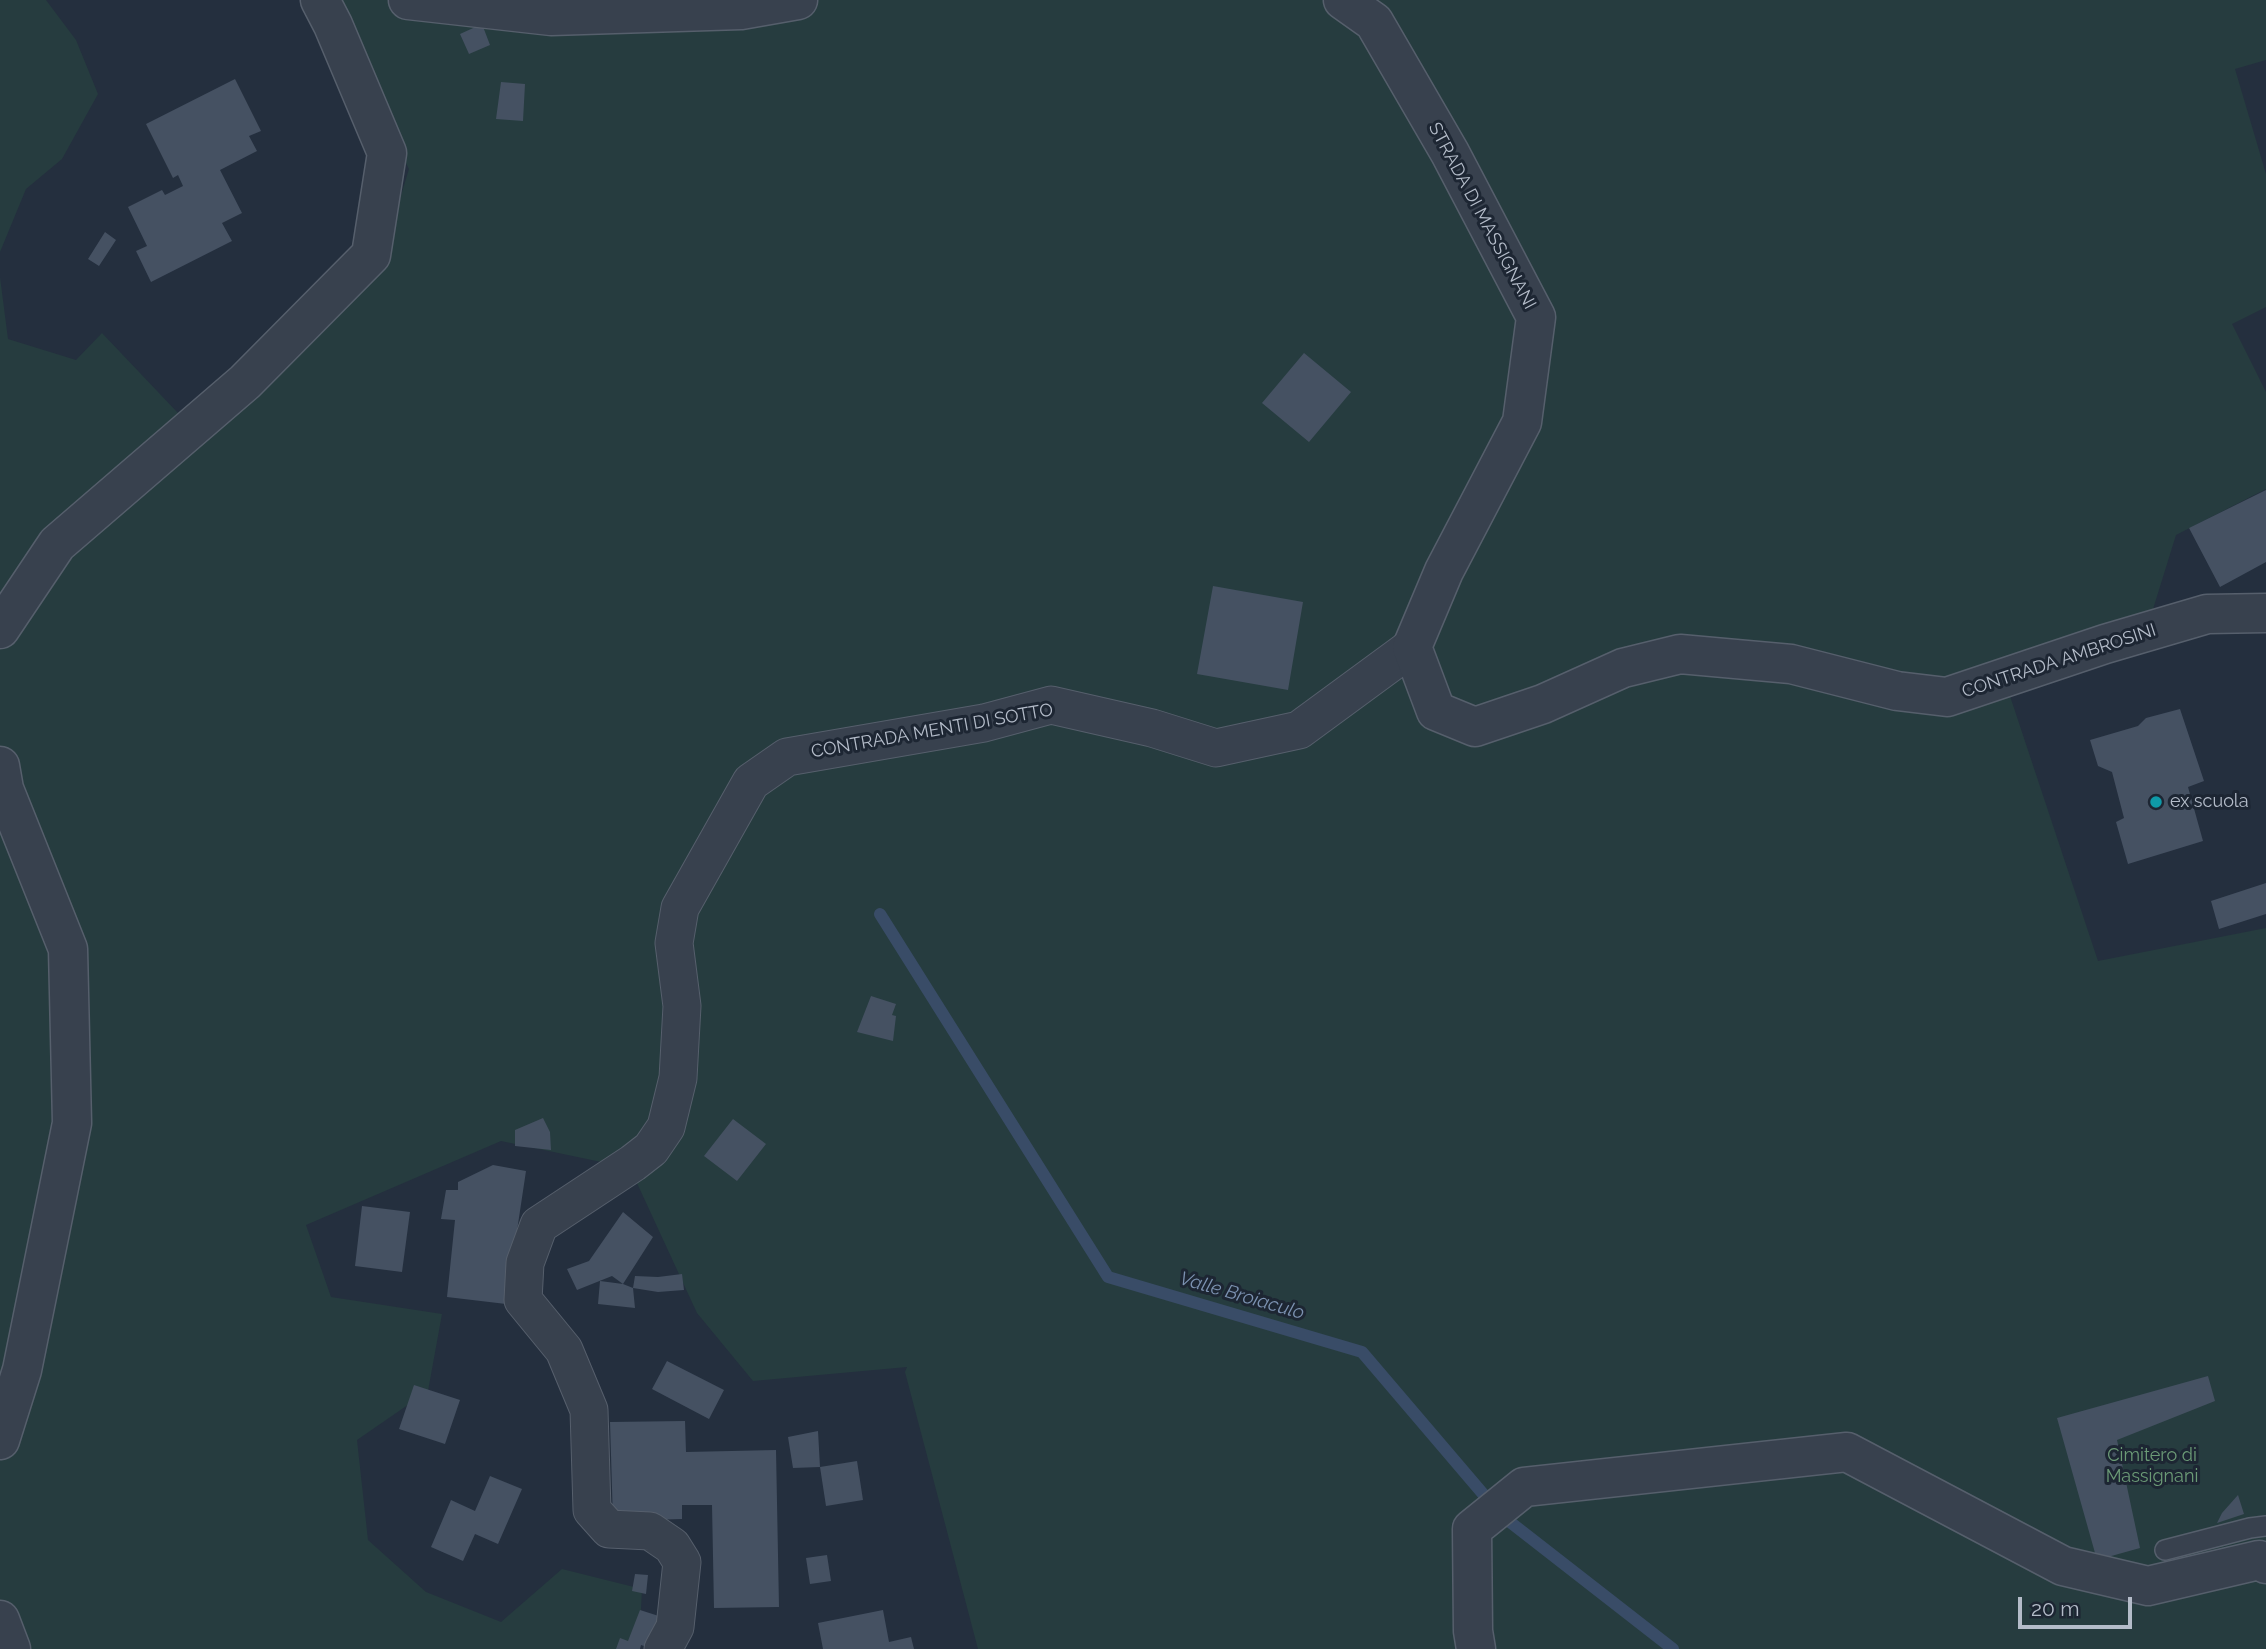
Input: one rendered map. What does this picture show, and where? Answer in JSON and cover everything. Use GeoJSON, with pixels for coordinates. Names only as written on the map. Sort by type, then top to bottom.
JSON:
{"type":"FeatureCollection","features":[{"type":"Feature","properties":{"kind":"street"},"geometry":{"type":"LineString","coordinates":[[0,629],[57,544],[244,382],[371,255],[387,153],[320,0]]}},
{"type":"Feature","properties":{"kind":"street"},"geometry":{"type":"LineString","coordinates":[[408,0],[551,16],[741,10],[797,0]]}},
{"type":"Feature","properties":{"kind":"street","name":"STRADA DI MASSIGNANI"},"geometry":{"type":"LineString","coordinates":[[1343,0],[1374,22],[1450,153],[1536,317],[1522,422],[1444,571],[1412,647]]}},
{"type":"Feature","properties":{"kind":"street","name":"CONTRADA AMBROSINI"},"geometry":{"type":"LineString","coordinates":[[1412,647],[1436,711],[1475,727],[1544,704],[1623,668],[1680,654],[1791,664],[1896,691],[1947,697],[2105,644],[2207,614],[2266,613]]}},
{"type":"Feature","properties":{"kind":"street","name":"CONTRADA MENTI DI SOTTO"},"geometry":{"type":"LineString","coordinates":[[663,1649],[675,1627],[682,1562],[672,1546],[650,1531],[609,1529],[592,1510],[589,1410],[564,1350],[523,1300],[525,1263],[540,1225],[633,1163],[650,1149],[666,1126],[678,1077],[682,1006],[674,943],[680,908],[751,782],[787,757],[984,723],[1051,705],[1152,728],[1216,748],[1299,730],[1412,647]]}},
{"type":"Feature","properties":{"kind":"street"},"geometry":{"type":"LineString","coordinates":[[0,766],[4,789],[68,949],[72,1123],[22,1370],[0,1440]]}},
{"type":"Feature","properties":{"kind":"street"},"geometry":{"type":"LineString","coordinates":[[1476,1649],[1473,1631],[1472,1529],[1524,1487],[1847,1452],[2063,1566],[2148,1586],[2259,1560],[2266,1564]]}},
{"type":"Feature","properties":{"kind":"street"},"geometry":{"type":"LineString","coordinates":[[0,1620],[11,1649]]}},
{"type":"Feature","properties":{"kind":"lane"},"geometry":{"type":"LineString","coordinates":[[2165,1549],[2266,1526]]}},
{"type":"Feature","properties":{"kind":"green space"},"geometry":{"type":"Polygon","coordinates":[[[0,0],[46,0],[76,40],[98,94],[62,159],[26,189],[0,252],[0,0]]]}},
{"type":"Feature","properties":{"kind":"green space","name":"Cimitero di Massignani"},"geometry":{"type":"Polygon","coordinates":[[[342,0],[2266,0],[2266,60],[2235,69],[2266,174],[2266,307],[2232,324],[2266,392],[2266,489],[2176,535],[2140,651],[2005,681],[2098,961],[2266,928],[2266,1649],[978,1649],[905,1372],[907,1367],[753,1381],[697,1313],[630,1168],[501,1141],[306,1225],[331,1297],[442,1314],[428,1391],[357,1440],[368,1540],[426,1592],[501,1622],[562,1569],[642,1589],[639,1649],[0,1649],[0,277],[8,339],[76,360],[102,333],[196,432],[378,271],[409,169],[366,88],[342,0]]]}},
{"type":"Feature","properties":{"kind":"building"},"geometry":{"type":"Polygon","coordinates":[[[482,24],[490,45],[469,54],[460,34],[482,24]]]}},
{"type":"Feature","properties":{"kind":"building"},"geometry":{"type":"Polygon","coordinates":[[[235,79],[261,131],[249,136],[257,151],[220,170],[242,213],[222,223],[232,241],[151,282],[136,251],[147,246],[128,207],[162,190],[165,195],[183,186],[178,175],[173,178],[146,124],[235,79]]]}},
{"type":"Feature","properties":{"kind":"building"},"geometry":{"type":"Polygon","coordinates":[[[501,82],[525,84],[523,121],[496,119],[501,82]]]}},
{"type":"Feature","properties":{"kind":"building"},"geometry":{"type":"Polygon","coordinates":[[[105,232],[116,240],[99,266],[88,259],[105,232]]]}},
{"type":"Feature","properties":{"kind":"building"},"geometry":{"type":"Polygon","coordinates":[[[1304,353],[1351,392],[1309,442],[1262,403],[1304,353]]]}},
{"type":"Feature","properties":{"kind":"building"},"geometry":{"type":"Polygon","coordinates":[[[2266,490],[2266,562],[2220,587],[2189,528],[2266,490]]]}},
{"type":"Feature","properties":{"kind":"building"},"geometry":{"type":"Polygon","coordinates":[[[1213,586],[1303,602],[1288,690],[1197,674],[1213,586]]]}},
{"type":"Feature","properties":{"kind":"building","name":"ex scuola"},"geometry":{"type":"Polygon","coordinates":[[[2180,709],[2204,781],[2188,787],[2203,841],[2128,864],[2116,822],[2124,818],[2112,772],[2098,766],[2090,740],[2138,726],[2146,718],[2180,709]]]}},
{"type":"Feature","properties":{"kind":"building"},"geometry":{"type":"Polygon","coordinates":[[[2266,883],[2266,914],[2219,929],[2211,901],[2266,883]]]}},
{"type":"Feature","properties":{"kind":"building"},"geometry":{"type":"Polygon","coordinates":[[[871,996],[896,1004],[892,1015],[896,1016],[893,1041],[857,1032],[871,996]]]}},
{"type":"Feature","properties":{"kind":"building"},"geometry":{"type":"Polygon","coordinates":[[[543,1118],[550,1132],[551,1150],[515,1146],[515,1130],[543,1118]]]}},
{"type":"Feature","properties":{"kind":"building"},"geometry":{"type":"Polygon","coordinates":[[[733,1119],[766,1144],[737,1181],[704,1156],[733,1119]]]}},
{"type":"Feature","properties":{"kind":"building"},"geometry":{"type":"Polygon","coordinates":[[[493,1165],[526,1171],[506,1304],[447,1297],[455,1220],[441,1219],[446,1190],[458,1190],[458,1182],[493,1165]]]}},
{"type":"Feature","properties":{"kind":"building"},"geometry":{"type":"Polygon","coordinates":[[[362,1206],[410,1212],[402,1272],[355,1266],[362,1206]]]}},
{"type":"Feature","properties":{"kind":"building"},"geometry":{"type":"Polygon","coordinates":[[[623,1212],[653,1237],[623,1284],[612,1276],[577,1290],[567,1269],[589,1261],[623,1212]]]}},
{"type":"Feature","properties":{"kind":"building"},"geometry":{"type":"Polygon","coordinates":[[[682,1274],[684,1290],[658,1292],[633,1288],[635,1276],[682,1274]]]}},
{"type":"Feature","properties":{"kind":"building"},"geometry":{"type":"Polygon","coordinates":[[[600,1281],[633,1288],[635,1308],[598,1304],[600,1281]]]}},
{"type":"Feature","properties":{"kind":"building"},"geometry":{"type":"Polygon","coordinates":[[[667,1361],[724,1390],[709,1419],[652,1389],[667,1361]]]}},
{"type":"Feature","properties":{"kind":"building"},"geometry":{"type":"Polygon","coordinates":[[[2208,1376],[2215,1401],[2117,1440],[2140,1548],[2097,1560],[2057,1418],[2208,1376]]]}},
{"type":"Feature","properties":{"kind":"building"},"geometry":{"type":"Polygon","coordinates":[[[414,1385],[460,1400],[445,1444],[399,1429],[414,1385]]]}},
{"type":"Feature","properties":{"kind":"building"},"geometry":{"type":"Polygon","coordinates":[[[685,1421],[686,1452],[776,1450],[779,1607],[714,1608],[712,1505],[682,1505],[682,1519],[613,1521],[610,1422],[685,1421]]]}},
{"type":"Feature","properties":{"kind":"building"},"geometry":{"type":"Polygon","coordinates":[[[818,1431],[820,1467],[793,1468],[788,1437],[818,1431]]]}},
{"type":"Feature","properties":{"kind":"building"},"geometry":{"type":"Polygon","coordinates":[[[857,1461],[863,1500],[826,1506],[820,1467],[857,1461]]]}},
{"type":"Feature","properties":{"kind":"building"},"geometry":{"type":"Polygon","coordinates":[[[490,1476],[522,1489],[498,1544],[475,1534],[463,1561],[431,1547],[451,1500],[475,1511],[490,1476]]]}},
{"type":"Feature","properties":{"kind":"building"},"geometry":{"type":"Polygon","coordinates":[[[2238,1495],[2244,1514],[2217,1523],[2222,1513],[2238,1495]]]}},
{"type":"Feature","properties":{"kind":"building"},"geometry":{"type":"Polygon","coordinates":[[[827,1555],[831,1581],[810,1584],[806,1558],[827,1555]]]}},
{"type":"Feature","properties":{"kind":"building"},"geometry":{"type":"Polygon","coordinates":[[[635,1574],[648,1575],[646,1594],[632,1591],[635,1574]]]}},
{"type":"Feature","properties":{"kind":"building"},"geometry":{"type":"Polygon","coordinates":[[[640,1610],[665,1618],[653,1649],[641,1645],[640,1649],[616,1649],[620,1638],[628,1641],[640,1610]]]}},
{"type":"Feature","properties":{"kind":"building"},"geometry":{"type":"Polygon","coordinates":[[[883,1610],[889,1642],[911,1637],[914,1649],[823,1649],[818,1623],[883,1610]]]}},
{"type":"Feature","properties":{"kind":"waterway","name":"Valle Broiaculo"},"geometry":{"type":"LineString","coordinates":[[880,914],[1108,1277],[1362,1352],[1501,1515],[1673,1649]]}},
{"type":"Feature","properties":{"kind":"place","name":"ex scuola"},"geometry":{"type":"Point","coordinates":[2156,802]}}]}
